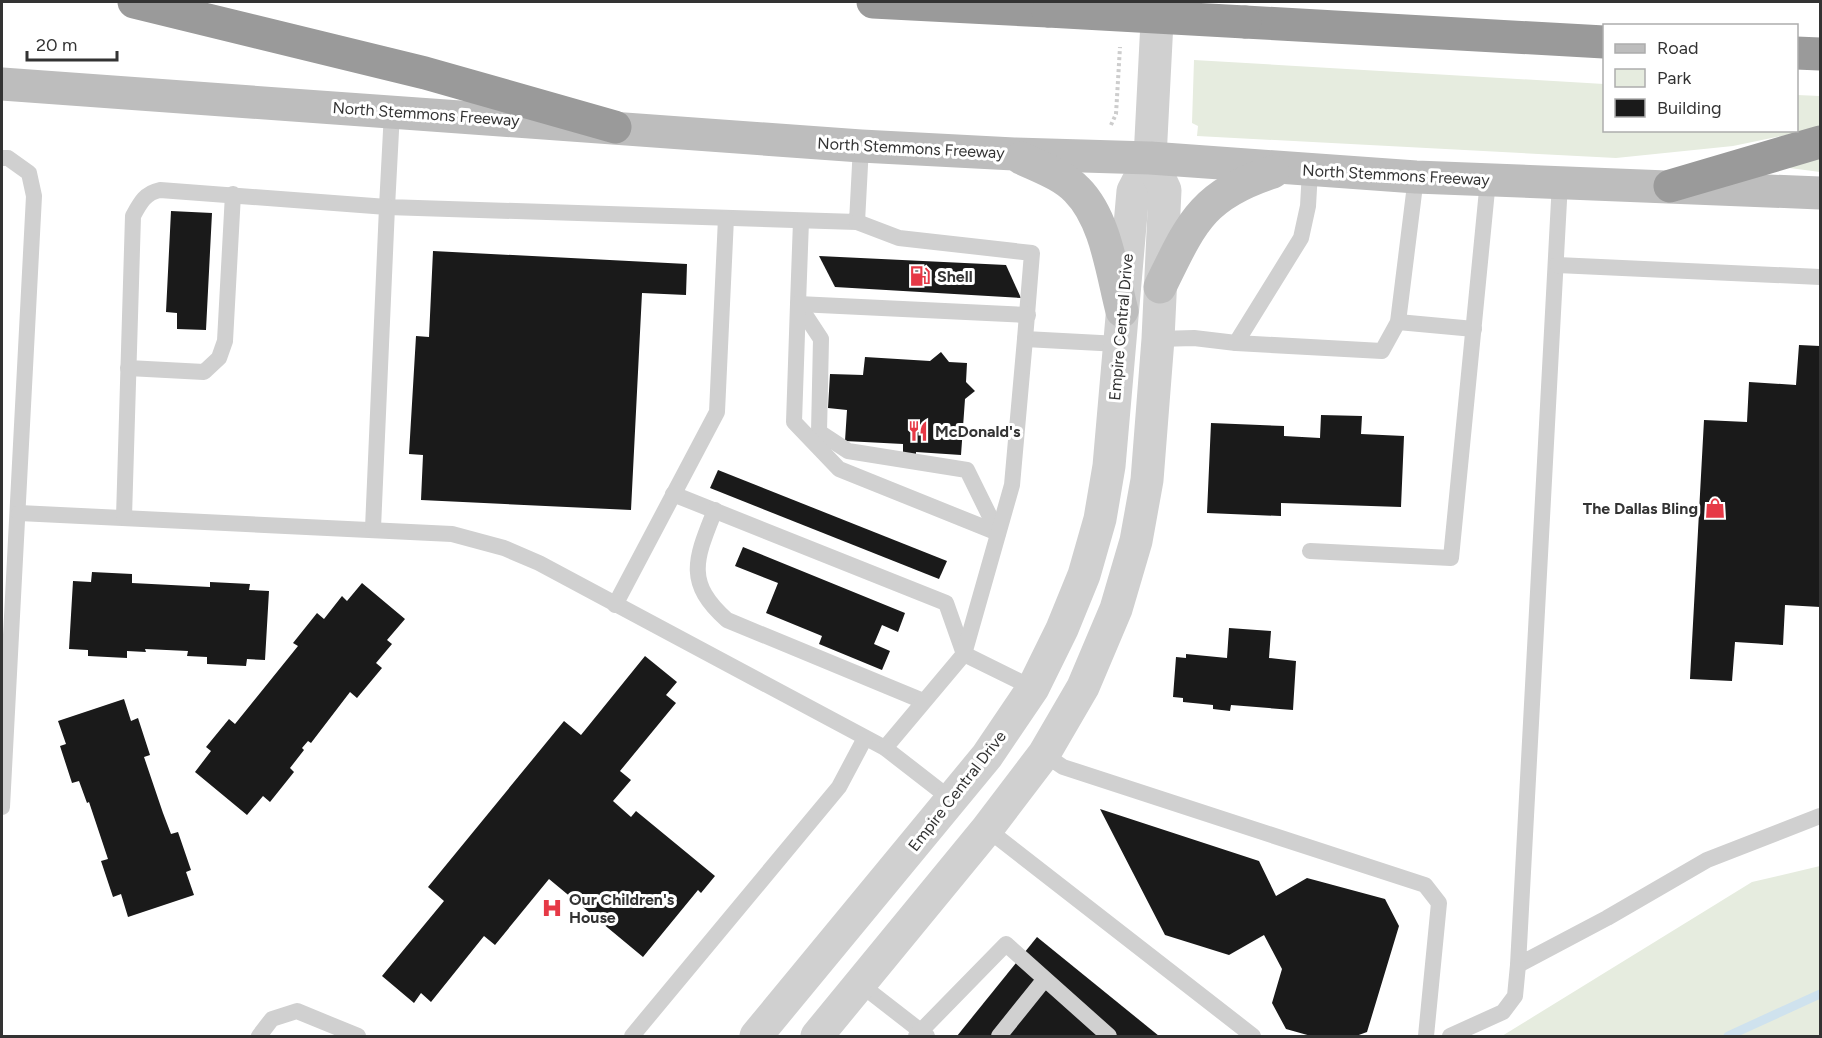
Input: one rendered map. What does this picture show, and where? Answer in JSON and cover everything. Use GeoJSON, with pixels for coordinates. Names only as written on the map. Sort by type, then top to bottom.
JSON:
{"type":"FeatureCollection","features":[{"type":"Feature","properties":{"kind":"highway"},"geometry":{"type":"LineString","coordinates":[[134,2],[425,74],[615,127]]}},
{"type":"Feature","properties":{"kind":"highway"},"geometry":{"type":"LineString","coordinates":[[873,2],[1603,42]]}},
{"type":"Feature","properties":{"kind":"highway"},"geometry":{"type":"LineString","coordinates":[[1798,53],[1821,54]]}},
{"type":"Feature","properties":{"kind":"highway"},"geometry":{"type":"LineString","coordinates":[[1670,186],[1821,142]]}},
{"type":"Feature","properties":{"kind":"main road","name":"North Stemmons Freeway"},"geometry":{"type":"LineString","coordinates":[[2,84],[861,146],[1150,158],[1416,177],[1821,193]]}},
{"type":"Feature","properties":{"kind":"main road"},"geometry":{"type":"LineString","coordinates":[[1014,154],[1053,173],[1076,189],[1088,202],[1100,231],[1122,311]]}},
{"type":"Feature","properties":{"kind":"main road"},"geometry":{"type":"LineString","coordinates":[[1160,287],[1190,226],[1209,204],[1248,180],[1296,170]]}},
{"type":"Feature","properties":{"kind":"street","name":"Empire Central Drive"},"geometry":{"type":"LineString","coordinates":[[756,1036],[987,756],[1033,688],[1062,629],[1084,575],[1100,519],[1109,466],[1133,191],[1150,158],[1158,2]]}},
{"type":"Feature","properties":{"kind":"street","name":"Empire Central Drive"},"geometry":{"type":"LineString","coordinates":[[817,1036],[987,829],[1044,754],[1087,677],[1116,609],[1136,541],[1147,480],[1158,339],[1165,190],[1150,158]]}},
{"type":"Feature","properties":{"kind":"street"},"geometry":{"type":"LineString","coordinates":[[951,800],[987,829]]}},
{"type":"Feature","properties":{"kind":"lane"},"geometry":{"type":"LineString","coordinates":[[373,528],[392,112]]}},
{"type":"Feature","properties":{"kind":"lane"},"geometry":{"type":"LineString","coordinates":[[856,222],[861,146]]}},
{"type":"Feature","properties":{"kind":"lane"},"geometry":{"type":"LineString","coordinates":[[2,158],[8,158],[29,173],[34,196],[2,807]]}},
{"type":"Feature","properties":{"kind":"lane"},"geometry":{"type":"LineString","coordinates":[[1236,343],[1301,238],[1308,206],[1296,170]]}},
{"type":"Feature","properties":{"kind":"lane"},"geometry":{"type":"LineString","coordinates":[[1158,339],[1194,338],[1236,343],[1382,351],[1398,322],[1416,177]]}},
{"type":"Feature","properties":{"kind":"lane"},"geometry":{"type":"LineString","coordinates":[[1310,551],[1451,558],[1488,180]]}},
{"type":"Feature","properties":{"kind":"lane"},"geometry":{"type":"LineString","coordinates":[[1450,1036],[1503,1012],[1515,996],[1560,182]]}},
{"type":"Feature","properties":{"kind":"lane"},"geometry":{"type":"LineString","coordinates":[[124,517],[133,216],[141,201],[152,192],[160,190],[233,194],[387,207],[856,222],[899,238],[1032,253],[1012,485],[964,654],[885,748]]}},
{"type":"Feature","properties":{"kind":"lane"},"geometry":{"type":"LineString","coordinates":[[128,368],[204,372],[219,358],[225,341],[233,194]]}},
{"type":"Feature","properties":{"kind":"lane"},"geometry":{"type":"LineString","coordinates":[[615,605],[717,412],[726,218]]}},
{"type":"Feature","properties":{"kind":"lane"},"geometry":{"type":"LineString","coordinates":[[801,220],[794,422],[839,469],[998,533]]}},
{"type":"Feature","properties":{"kind":"lane"},"geometry":{"type":"LineString","coordinates":[[1557,265],[1821,277]]}},
{"type":"Feature","properties":{"kind":"lane"},"geometry":{"type":"LineString","coordinates":[[798,304],[1028,315]]}},
{"type":"Feature","properties":{"kind":"lane"},"geometry":{"type":"LineString","coordinates":[[798,304],[821,339],[819,432],[848,451],[967,470],[998,533]]}},
{"type":"Feature","properties":{"kind":"lane"},"geometry":{"type":"LineString","coordinates":[[1398,322],[1474,329]]}},
{"type":"Feature","properties":{"kind":"lane"},"geometry":{"type":"LineString","coordinates":[[1025,339],[1119,344]]}},
{"type":"Feature","properties":{"kind":"lane"},"geometry":{"type":"LineString","coordinates":[[674,494],[946,603],[964,654],[1033,688]]}},
{"type":"Feature","properties":{"kind":"lane"},"geometry":{"type":"LineString","coordinates":[[714,510],[699,553],[698,579],[702,593],[713,607],[728,620],[923,701]]}},
{"type":"Feature","properties":{"kind":"lane"},"geometry":{"type":"LineString","coordinates":[[19,513],[373,528],[452,534],[504,548],[539,562],[615,605],[885,748],[951,800]]}},
{"type":"Feature","properties":{"kind":"lane"},"geometry":{"type":"LineString","coordinates":[[632,1036],[839,787],[865,738]]}},
{"type":"Feature","properties":{"kind":"lane"},"geometry":{"type":"LineString","coordinates":[[1044,754],[1063,766],[1425,885],[1439,903],[1426,1036]]}},
{"type":"Feature","properties":{"kind":"lane"},"geometry":{"type":"LineString","coordinates":[[1518,965],[1607,918],[1707,860],[1821,816]]}},
{"type":"Feature","properties":{"kind":"lane"},"geometry":{"type":"LineString","coordinates":[[987,829],[1253,1036]]}},
{"type":"Feature","properties":{"kind":"lane"},"geometry":{"type":"LineString","coordinates":[[860,984],[921,1034],[1006,944],[1109,1036]]}},
{"type":"Feature","properties":{"kind":"lane"},"geometry":{"type":"LineString","coordinates":[[999,1036],[1044,980]]}},
{"type":"Feature","properties":{"kind":"lane"},"geometry":{"type":"LineString","coordinates":[[259,1036],[272,1019],[297,1011],[358,1036]]}},
{"type":"Feature","properties":{"kind":"path"},"geometry":{"type":"LineString","coordinates":[[1111,126],[1116,114],[1120,35]]}},
{"type":"Feature","properties":{"kind":"green space"},"geometry":{"type":"Polygon","coordinates":[[[1194,60],[1603,84],[1603,132],[1798,132],[1798,95],[1820,96],[1820,128],[1733,146],[1616,158],[1197,136],[1198,126],[1192,123],[1194,60]]]}},
{"type":"Feature","properties":{"kind":"green space"},"geometry":{"type":"Polygon","coordinates":[[[1820,157],[1820,172],[1782,167],[1820,157]]]}},
{"type":"Feature","properties":{"kind":"green space"},"geometry":{"type":"Polygon","coordinates":[[[1820,866],[1820,1036],[1502,1036],[1752,882],[1820,866]]]}},
{"type":"Feature","properties":{"kind":"building"},"geometry":{"type":"Polygon","coordinates":[[[171,211],[212,213],[206,330],[177,329],[177,313],[166,312],[171,211]]]}},
{"type":"Feature","properties":{"kind":"building"},"geometry":{"type":"Polygon","coordinates":[[[433,251],[687,264],[686,295],[642,293],[631,510],[421,500],[423,455],[409,454],[416,336],[429,337],[433,251]]]}},
{"type":"Feature","properties":{"kind":"building","name":"Shell"},"geometry":{"type":"Polygon","coordinates":[[[819,256],[1006,265],[1021,298],[835,287],[819,256]]]}},
{"type":"Feature","properties":{"kind":"building"},"geometry":{"type":"Polygon","coordinates":[[[1799,345],[1820,346],[1820,607],[1785,605],[1783,645],[1735,642],[1732,681],[1690,679],[1704,420],[1747,422],[1749,382],[1796,385],[1799,345]]]}},
{"type":"Feature","properties":{"kind":"building"},"geometry":{"type":"Polygon","coordinates":[[[941,352],[949,362],[967,363],[966,382],[975,391],[965,399],[961,455],[916,452],[916,456],[903,456],[903,444],[845,441],[847,410],[828,408],[830,374],[863,375],[865,357],[930,361],[941,352]]]}},
{"type":"Feature","properties":{"kind":"building"},"geometry":{"type":"Polygon","coordinates":[[[1321,415],[1362,416],[1361,434],[1404,436],[1401,507],[1281,503],[1281,516],[1207,513],[1211,423],[1284,426],[1284,436],[1320,438],[1321,415]]]}},
{"type":"Feature","properties":{"kind":"building"},"geometry":{"type":"Polygon","coordinates":[[[718,470],[947,561],[939,579],[710,488],[718,470]]]}},
{"type":"Feature","properties":{"kind":"building"},"geometry":{"type":"Polygon","coordinates":[[[743,547],[905,613],[898,632],[882,625],[874,644],[890,651],[882,670],[819,644],[822,636],[766,613],[778,583],[735,566],[743,547]]]}},
{"type":"Feature","properties":{"kind":"building"},"geometry":{"type":"Polygon","coordinates":[[[92,572],[132,574],[132,583],[210,587],[210,582],[250,584],[249,590],[269,591],[265,660],[247,659],[246,666],[207,664],[207,657],[187,656],[188,651],[145,649],[146,652],[127,651],[127,658],[88,656],[88,650],[69,649],[73,581],[91,582],[92,572]]]}},
{"type":"Feature","properties":{"kind":"building"},"geometry":{"type":"Polygon","coordinates":[[[362,583],[405,619],[387,640],[392,644],[376,663],[382,668],[357,698],[350,692],[311,743],[308,741],[302,748],[304,750],[290,768],[294,772],[270,802],[263,796],[247,815],[195,772],[211,751],[206,747],[229,719],[235,724],[298,646],[293,643],[317,613],[324,619],[342,596],[347,601],[362,583]]]}},
{"type":"Feature","properties":{"kind":"building"},"geometry":{"type":"Polygon","coordinates":[[[1229,628],[1271,631],[1269,658],[1296,661],[1293,710],[1231,705],[1230,711],[1213,709],[1213,705],[1183,702],[1183,698],[1173,697],[1176,657],[1186,658],[1186,654],[1227,658],[1229,628]]]}},
{"type":"Feature","properties":{"kind":"building"},"geometry":{"type":"Polygon","coordinates":[[[645,656],[677,682],[666,695],[676,703],[620,771],[631,780],[613,801],[631,817],[636,811],[715,876],[701,893],[698,890],[643,957],[549,879],[495,945],[484,936],[431,1002],[421,993],[414,1003],[382,976],[444,901],[428,887],[564,721],[581,735],[645,656]]]}},
{"type":"Feature","properties":{"kind":"building"},"geometry":{"type":"Polygon","coordinates":[[[124,699],[131,721],[138,718],[150,755],[144,757],[171,834],[178,832],[191,870],[186,872],[194,895],[128,917],[121,894],[113,897],[101,861],[108,859],[89,802],[87,803],[79,781],[72,783],[60,746],[66,744],[58,721],[124,699]]]}},
{"type":"Feature","properties":{"kind":"building"},"geometry":{"type":"Polygon","coordinates":[[[1100,809],[1259,861],[1276,896],[1307,878],[1385,899],[1399,926],[1367,1032],[1356,1036],[1311,1036],[1286,1029],[1272,1003],[1282,969],[1264,935],[1229,955],[1165,935],[1100,809]]]}},
{"type":"Feature","properties":{"kind":"building"},"geometry":{"type":"Polygon","coordinates":[[[1037,937],[1159,1036],[957,1036],[1037,937]]]}},
{"type":"Feature","properties":{"kind":"waterway"},"geometry":{"type":"LineString","coordinates":[[1728,1036],[1820,994]]}},
{"type":"Feature","properties":{"kind":"place","name":"Shell"},"geometry":{"type":"Point","coordinates":[920,276]}},
{"type":"Feature","properties":{"kind":"place","name":"McDonald's"},"geometry":{"type":"Point","coordinates":[918,431]}},
{"type":"Feature","properties":{"kind":"place","name":"The Dallas Bling"},"geometry":{"type":"Point","coordinates":[1715,508]}},
{"type":"Feature","properties":{"kind":"place","name":"Our Children's House"},"geometry":{"type":"Point","coordinates":[552,908]}}]}
